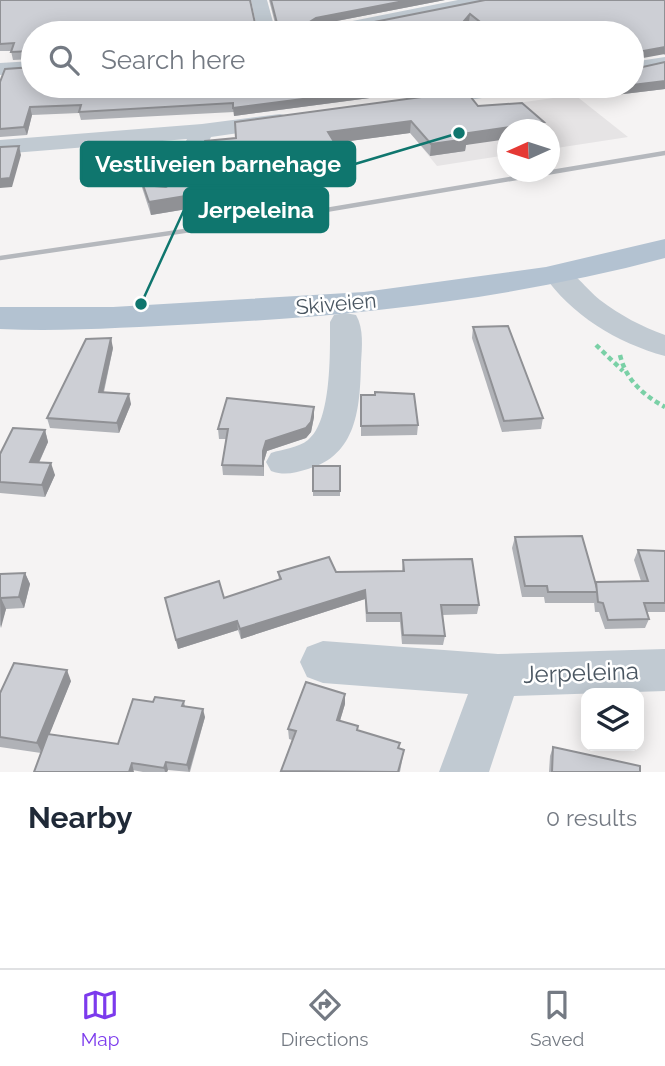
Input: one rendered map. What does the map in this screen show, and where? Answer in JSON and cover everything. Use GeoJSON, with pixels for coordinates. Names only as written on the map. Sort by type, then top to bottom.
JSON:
{"type":"FeatureCollection","features":[{"type":"Feature","properties":{"kind":"main road","name":"Skiveien"},"geometry":{"type":"LineString","coordinates":[[1,319],[88,319],[317,306],[460,290],[556,274],[665,248]]}},
{"type":"Feature","properties":{"kind":"street"},"geometry":{"type":"LineString","coordinates":[[259,0],[264,21]]}},
{"type":"Feature","properties":{"kind":"street"},"geometry":{"type":"LineString","coordinates":[[378,21],[484,0]]}},
{"type":"Feature","properties":{"kind":"street"},"geometry":{"type":"LineString","coordinates":[[644,66],[665,63]]}},
{"type":"Feature","properties":{"kind":"street"},"geometry":{"type":"LineString","coordinates":[[0,69],[21,68]]}},
{"type":"Feature","properties":{"kind":"street"},"geometry":{"type":"LineString","coordinates":[[401,104],[432,98]]}},
{"type":"Feature","properties":{"kind":"street"},"geometry":{"type":"LineString","coordinates":[[0,146],[202,131],[295,120]]}},
{"type":"Feature","properties":{"kind":"street"},"geometry":{"type":"LineString","coordinates":[[166,191],[182,172],[202,131]]}},
{"type":"Feature","properties":{"kind":"street"},"geometry":{"type":"LineString","coordinates":[[556,274],[584,304],[624,330],[665,346]]}},
{"type":"Feature","properties":{"kind":"street"},"geometry":{"type":"LineString","coordinates":[[284,463],[321,450],[335,429],[343,376],[345,322]]}},
{"type":"Feature","properties":{"kind":"street","name":"Jerpeleina"},"geometry":{"type":"LineString","coordinates":[[323,662],[498,675],[665,670]]}},
{"type":"Feature","properties":{"kind":"street","name":"Jerpeleina"},"geometry":{"type":"LineString","coordinates":[[464,772],[498,675]]}},
{"type":"Feature","properties":{"kind":"path"},"geometry":{"type":"LineString","coordinates":[[624,330],[619,346],[623,371],[641,392],[665,407]]}},
{"type":"Feature","properties":{"kind":"shaded area"},"geometry":{"type":"Polygon","coordinates":[[[553,98],[579,98],[628,137],[560,147],[560,119],[497,119],[497,157],[437,166],[399,119],[553,98]]]}},
{"type":"Feature","properties":{"kind":"building"},"geometry":{"type":"Polygon","coordinates":[[[0,0],[250,0],[254,21],[21,21],[21,52],[11,52],[14,43],[0,44],[0,0]]]}},
{"type":"Feature","properties":{"kind":"building"},"geometry":{"type":"Polygon","coordinates":[[[271,0],[409,0],[311,21],[276,21],[271,0]]]}},
{"type":"Feature","properties":{"kind":"building"},"geometry":{"type":"Polygon","coordinates":[[[485,0],[665,0],[665,47],[644,51],[644,21],[479,21],[470,14],[464,21],[379,21],[485,0]]]}},
{"type":"Feature","properties":{"kind":"building"},"geometry":{"type":"Polygon","coordinates":[[[665,62],[665,81],[644,84],[644,67],[665,62]]]}},
{"type":"Feature","properties":{"kind":"building"},"geometry":{"type":"Polygon","coordinates":[[[21,68],[21,98],[311,98],[233,108],[233,103],[79,112],[81,105],[30,107],[24,127],[0,129],[0,82],[5,69],[21,68]]]}},
{"type":"Feature","properties":{"kind":"building"},"geometry":{"type":"Polygon","coordinates":[[[414,98],[472,98],[478,106],[522,103],[541,119],[497,119],[497,129],[462,134],[467,139],[431,144],[411,121],[328,132],[349,166],[243,179],[245,183],[214,187],[216,191],[149,202],[130,148],[173,144],[149,178],[155,186],[166,187],[185,175],[205,141],[236,138],[235,122],[414,98]]]}},
{"type":"Feature","properties":{"kind":"building"},"geometry":{"type":"Polygon","coordinates":[[[19,146],[10,178],[0,179],[0,147],[19,146]]]}},
{"type":"Feature","properties":{"kind":"building"},"geometry":{"type":"Polygon","coordinates":[[[508,326],[543,418],[504,421],[473,327],[508,326]]]}},
{"type":"Feature","properties":{"kind":"building"},"geometry":{"type":"Polygon","coordinates":[[[111,338],[99,392],[129,394],[117,423],[47,418],[86,339],[111,338]]]}},
{"type":"Feature","properties":{"kind":"building"},"geometry":{"type":"Polygon","coordinates":[[[375,392],[414,394],[418,425],[361,426],[361,395],[375,395],[375,392]]]}},
{"type":"Feature","properties":{"kind":"building"},"geometry":{"type":"Polygon","coordinates":[[[227,398],[314,407],[311,422],[306,428],[266,441],[263,466],[222,465],[228,429],[218,429],[227,398]]]}},
{"type":"Feature","properties":{"kind":"building"},"geometry":{"type":"Polygon","coordinates":[[[13,428],[45,430],[30,462],[51,463],[42,485],[0,482],[0,454],[13,428]]]}},
{"type":"Feature","properties":{"kind":"building"},"geometry":{"type":"Polygon","coordinates":[[[313,466],[340,466],[340,491],[313,491],[313,466]]]}},
{"type":"Feature","properties":{"kind":"building"},"geometry":{"type":"Polygon","coordinates":[[[582,536],[598,592],[548,592],[547,586],[525,586],[515,537],[582,536]]]}},
{"type":"Feature","properties":{"kind":"building"},"geometry":{"type":"Polygon","coordinates":[[[638,550],[665,551],[665,603],[644,603],[649,619],[608,620],[603,603],[598,602],[596,582],[648,581],[638,550]]]}},
{"type":"Feature","properties":{"kind":"building"},"geometry":{"type":"Polygon","coordinates":[[[329,557],[336,572],[404,571],[403,560],[472,559],[479,605],[441,605],[445,636],[403,635],[401,613],[367,613],[365,590],[240,629],[237,621],[176,640],[165,598],[219,581],[224,598],[281,579],[278,572],[329,557]]]}},
{"type":"Feature","properties":{"kind":"building"},"geometry":{"type":"Polygon","coordinates":[[[25,573],[19,597],[0,600],[0,574],[25,573]]]}},
{"type":"Feature","properties":{"kind":"building"},"geometry":{"type":"Polygon","coordinates":[[[14,663],[67,670],[37,743],[0,737],[0,693],[14,663]]]}},
{"type":"Feature","properties":{"kind":"building"},"geometry":{"type":"Polygon","coordinates":[[[306,682],[345,694],[337,720],[358,726],[357,730],[400,743],[398,748],[404,750],[398,772],[281,771],[296,731],[288,729],[306,682]]]}},
{"type":"Feature","properties":{"kind":"building"},"geometry":{"type":"Polygon","coordinates":[[[155,697],[184,701],[182,706],[203,709],[187,765],[166,762],[164,768],[132,763],[129,772],[34,772],[48,734],[118,744],[133,699],[153,702],[155,697]]]}},
{"type":"Feature","properties":{"kind":"building"},"geometry":{"type":"Polygon","coordinates":[[[553,747],[640,766],[640,772],[552,772],[553,747]]]}},
{"type":"Feature","properties":{"kind":"railway"},"geometry":{"type":"LineString","coordinates":[[0,258],[320,211],[665,153]]}},
{"type":"Feature","properties":{"kind":"place","name":"Vestliveien barnehage"},"geometry":{"type":"Point","coordinates":[459,133]}},
{"type":"Feature","properties":{"kind":"place","name":"Jerpeleina"},"geometry":{"type":"Point","coordinates":[141,304]}}]}
